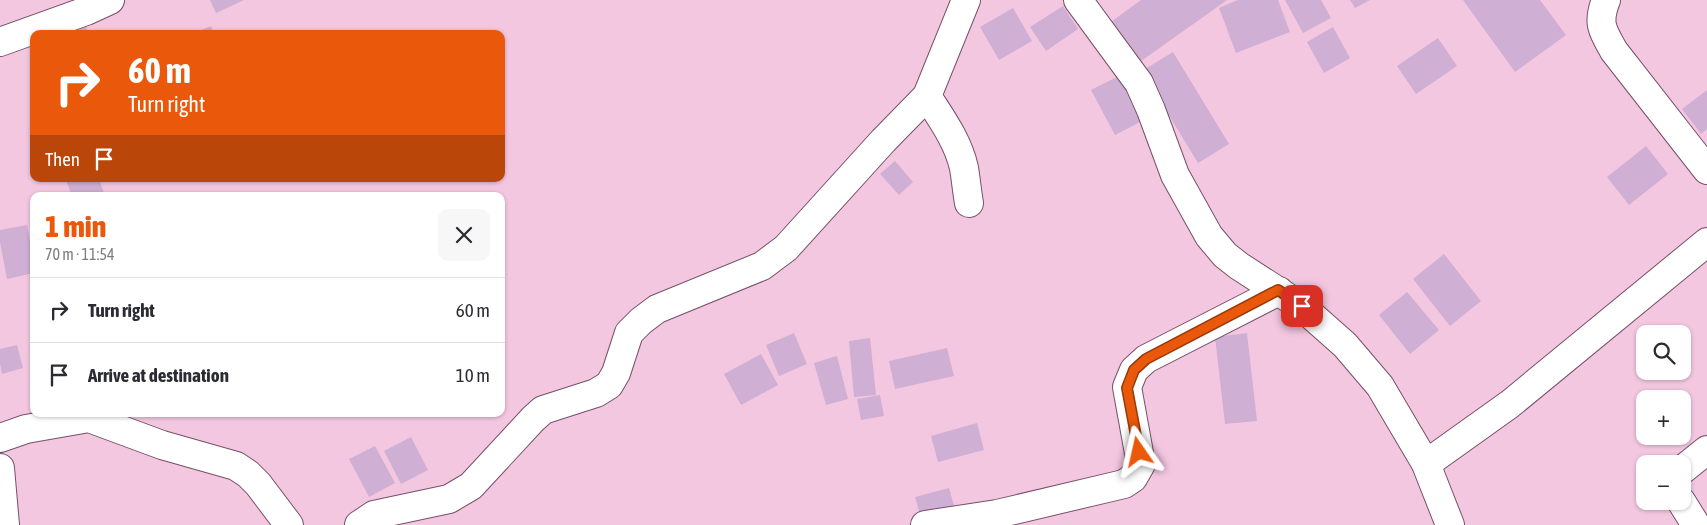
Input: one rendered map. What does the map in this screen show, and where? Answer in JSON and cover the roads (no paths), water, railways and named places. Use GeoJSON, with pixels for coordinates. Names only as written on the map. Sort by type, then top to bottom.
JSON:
{"type":"FeatureCollection","features":[{"type":"Feature","properties":{"kind":"street"},"geometry":{"type":"LineString","coordinates":[[33,30],[86,11],[110,0]]}},
{"type":"Feature","properties":{"kind":"street"},"geometry":{"type":"LineString","coordinates":[[359,525],[374,515],[449,499],[471,486],[532,419],[544,410],[596,393],[609,385],[616,373],[630,333],[641,321],[658,309],[762,266],[786,248],[926,96],[966,0]]}},
{"type":"Feature","properties":{"kind":"street"},"geometry":{"type":"LineString","coordinates":[[1078,0],[1138,83],[1151,110],[1175,175],[1209,236],[1225,255],[1239,266],[1302,306],[1345,345],[1380,386],[1426,464],[1450,525]]}},
{"type":"Feature","properties":{"kind":"street"},"geometry":{"type":"LineString","coordinates":[[1606,0],[1600,14],[1603,33],[1614,50],[1707,170]]}},
{"type":"Feature","properties":{"kind":"street"},"geometry":{"type":"LineString","coordinates":[[0,42],[30,31]]}},
{"type":"Feature","properties":{"kind":"street"},"geometry":{"type":"LineString","coordinates":[[926,96],[948,129],[956,146],[964,167],[969,203]]}},
{"type":"Feature","properties":{"kind":"street"},"geometry":{"type":"LineString","coordinates":[[1426,464],[1510,404],[1707,242]]}},
{"type":"Feature","properties":{"kind":"street"},"geometry":{"type":"LineString","coordinates":[[925,525],[997,514],[1124,484],[1133,478],[1140,464],[1127,388],[1134,370],[1146,359],[1278,290]]}},
{"type":"Feature","properties":{"kind":"street"},"geometry":{"type":"LineString","coordinates":[[0,438],[26,429],[83,417]]}},
{"type":"Feature","properties":{"kind":"street"},"geometry":{"type":"LineString","coordinates":[[91,417],[162,445],[236,466],[258,484],[289,525]]}},
{"type":"Feature","properties":{"kind":"street"},"geometry":{"type":"LineString","coordinates":[[1691,463],[1707,450]]}},
{"type":"Feature","properties":{"kind":"street"},"geometry":{"type":"LineString","coordinates":[[0,468],[5,525]]}},
{"type":"Feature","properties":{"kind":"street"},"geometry":{"type":"LineString","coordinates":[[1687,510],[1696,525]]}}]}
